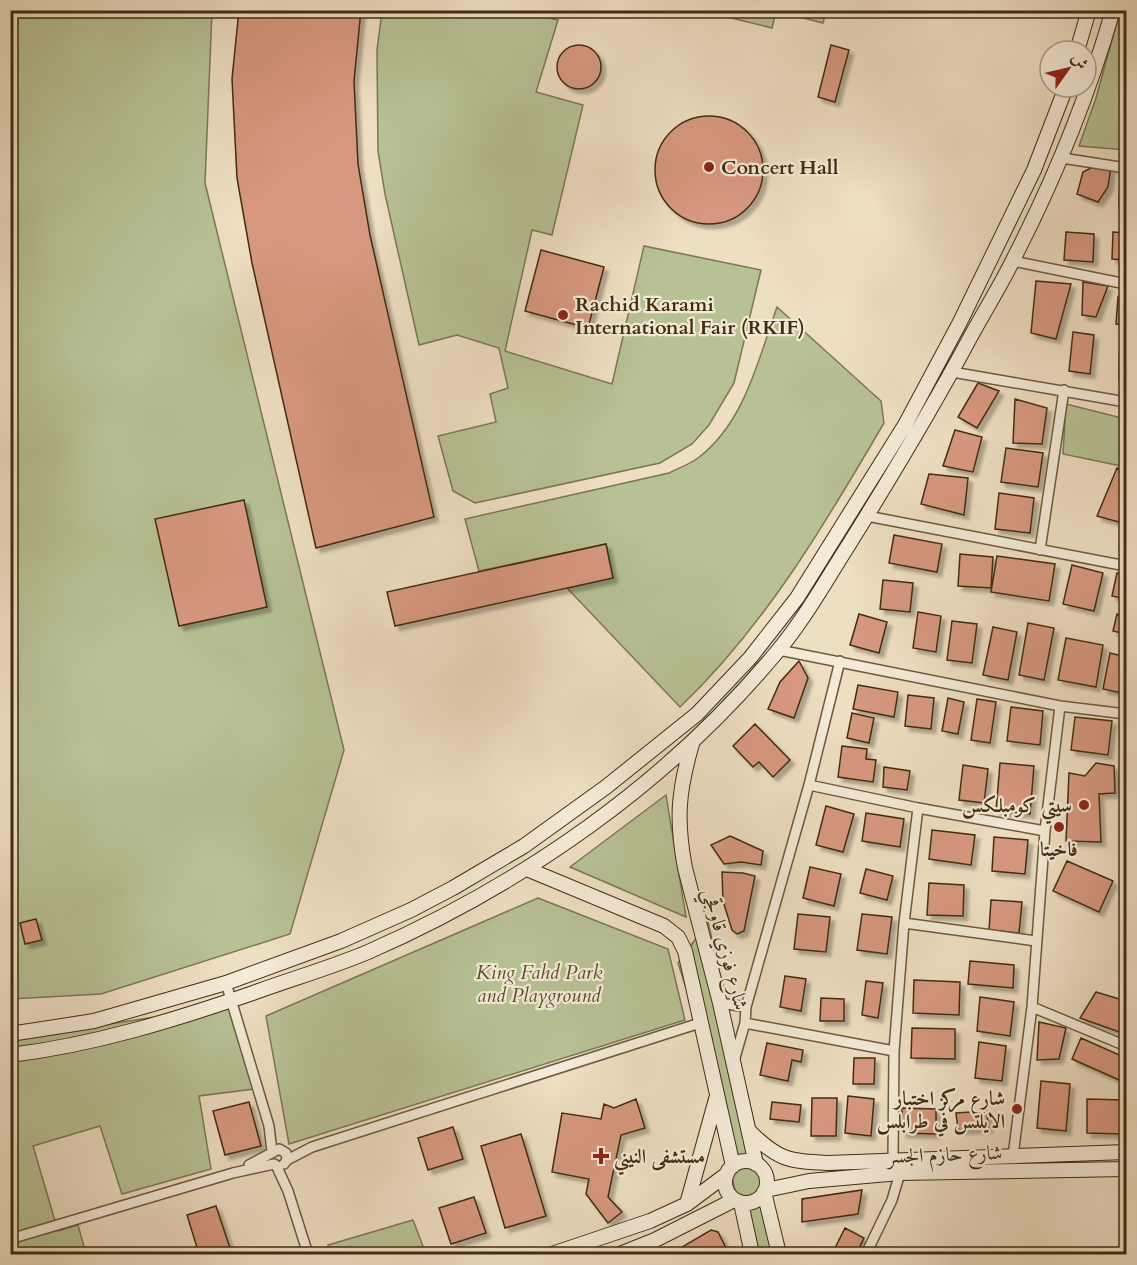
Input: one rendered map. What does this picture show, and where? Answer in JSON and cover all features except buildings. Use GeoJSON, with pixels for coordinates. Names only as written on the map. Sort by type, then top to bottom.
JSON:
{"type":"FeatureCollection","features":[{"type":"Feature","properties":{"kind":"street"},"geometry":{"type":"LineString","coordinates":[[1080,39],[1089,10]]}},
{"type":"Feature","properties":{"kind":"street"},"geometry":{"type":"LineString","coordinates":[[10,1055],[104,1039],[231,1000],[370,950],[527,869],[619,804],[665,768],[693,742],[738,697],[779,650],[813,603],[952,372],[1013,261],[1062,158],[1094,75],[1113,10]]}},
{"type":"Feature","properties":{"kind":"street"},"geometry":{"type":"LineString","coordinates":[[1084,27],[1106,34]]}},
{"type":"Feature","properties":{"kind":"street"},"geometry":{"type":"LineString","coordinates":[[10,1034],[94,1021],[226,983],[341,941],[380,924],[453,888],[502,860],[553,826],[697,714],[750,658],[797,598],[918,400],[973,296],[1034,170],[1061,99]]}},
{"type":"Feature","properties":{"kind":"street"},"geometry":{"type":"LineString","coordinates":[[1062,158],[1126,168]]}},
{"type":"Feature","properties":{"kind":"street"},"geometry":{"type":"LineString","coordinates":[[1013,261],[1126,284]]}},
{"type":"Feature","properties":{"kind":"street"},"geometry":{"type":"LineString","coordinates":[[952,372],[1126,402]]}},
{"type":"Feature","properties":{"kind":"street"},"geometry":{"type":"LineString","coordinates":[[1040,550],[1064,390]]}},
{"type":"Feature","properties":{"kind":"street"},"geometry":{"type":"LineString","coordinates":[[867,516],[1126,566]]}},
{"type":"Feature","properties":{"kind":"street"},"geometry":{"type":"LineString","coordinates":[[779,650],[1060,705],[1126,714]]}},
{"type":"Feature","properties":{"kind":"street"},"geometry":{"type":"LineString","coordinates":[[734,1061],[745,1023],[746,1007],[809,785],[840,661]]}},
{"type":"Feature","properties":{"kind":"street"},"geometry":{"type":"LineString","coordinates":[[1013,1156],[1032,1007],[1045,831],[1060,705]]}},
{"type":"Feature","properties":{"kind":"street","name":"شارع فوزي قاوقجي"},"geometry":{"type":"LineString","coordinates":[[693,742],[681,787],[678,822],[685,868],[734,1061],[756,1164]]}},
{"type":"Feature","properties":{"kind":"street"},"geometry":{"type":"LineString","coordinates":[[809,785],[1045,831]]}},
{"type":"Feature","properties":{"kind":"street"},"geometry":{"type":"LineString","coordinates":[[893,1160],[894,1051],[904,923],[918,808]]}},
{"type":"Feature","properties":{"kind":"street","name":"شارع فوزي قاوقجي"},"geometry":{"type":"LineString","coordinates":[[527,869],[664,926],[672,931],[683,944],[730,1170]]}},
{"type":"Feature","properties":{"kind":"street"},"geometry":{"type":"LineString","coordinates":[[904,923],[1036,941]]}},
{"type":"Feature","properties":{"kind":"street"},"geometry":{"type":"LineString","coordinates":[[683,944],[690,936],[699,935],[703,938]]}},
{"type":"Feature","properties":{"kind":"street"},"geometry":{"type":"LineString","coordinates":[[226,983],[281,1159]]}},
{"type":"Feature","properties":{"kind":"street"},"geometry":{"type":"LineString","coordinates":[[720,1003],[746,1007]]}},
{"type":"Feature","properties":{"kind":"street"},"geometry":{"type":"LineString","coordinates":[[1032,1007],[1126,1046]]}},
{"type":"Feature","properties":{"kind":"street"},"geometry":{"type":"LineString","coordinates":[[10,1239],[281,1159],[312,1147],[700,1023]]}},
{"type":"Feature","properties":{"kind":"street"},"geometry":{"type":"LineString","coordinates":[[745,1023],[894,1051]]}},
{"type":"Feature","properties":{"kind":"street"},"geometry":{"type":"LineString","coordinates":[[687,1203],[716,1097]]}},
{"type":"Feature","properties":{"kind":"street"},"geometry":{"type":"LineString","coordinates":[[269,1125],[272,1153]]}},
{"type":"Feature","properties":{"kind":"street","name":"شارع حازم الجسر"},"geometry":{"type":"LineString","coordinates":[[748,1130],[779,1156],[796,1161],[828,1163],[1126,1152]]}},
{"type":"Feature","properties":{"kind":"street"},"geometry":{"type":"LineString","coordinates":[[233,1173],[279,1149],[288,1191],[308,1254]]}},
{"type":"Feature","properties":{"kind":"street"},"geometry":{"type":"LineString","coordinates":[[552,1254],[569,1252],[651,1221],[687,1203],[740,1162],[748,1161],[760,1167],[766,1178],[765,1191],[779,1254]]}},
{"type":"Feature","properties":{"kind":"street","name":"شارع حازم الجسر"},"geometry":{"type":"LineString","coordinates":[[765,1191],[809,1181],[900,1173],[1126,1169]]}},
{"type":"Feature","properties":{"kind":"street"},"geometry":{"type":"LineString","coordinates":[[730,1170],[725,1185],[730,1196],[738,1201],[754,1202],[765,1191]]}},
{"type":"Feature","properties":{"kind":"street"},"geometry":{"type":"LineString","coordinates":[[866,1254],[892,1200],[900,1173]]}},
{"type":"Feature","properties":{"kind":"street"},"geometry":{"type":"LineString","coordinates":[[620,1254],[738,1201]]}},
{"type":"Feature","properties":{"kind":"street"},"geometry":{"type":"LineString","coordinates":[[738,1201],[752,1254]]}},
{"type":"Feature","properties":{"kind":"green space"},"geometry":{"type":"Polygon","coordinates":[[[10,11],[212,11],[205,183],[344,750],[290,934],[101,994],[11,999],[10,11]]]}},
{"type":"Feature","properties":{"kind":"green space"},"geometry":{"type":"Polygon","coordinates":[[[382,11],[521,11],[558,20],[536,92],[583,105],[552,235],[532,230],[505,351],[612,384],[644,246],[761,270],[734,383],[709,425],[692,444],[660,463],[475,503],[453,491],[438,436],[496,422],[490,394],[508,388],[499,348],[457,335],[419,345],[385,194],[378,151],[377,50],[382,11]]]}},
{"type":"Feature","properties":{"kind":"green space"},"geometry":{"type":"Polygon","coordinates":[[[703,11],[776,11],[772,28],[703,11]]]}},
{"type":"Feature","properties":{"kind":"green space"},"geometry":{"type":"Polygon","coordinates":[[[776,11],[826,11],[823,23],[776,11]]]}},
{"type":"Feature","properties":{"kind":"green space"},"geometry":{"type":"Polygon","coordinates":[[[1120,11],[1126,11],[1126,150],[1079,146],[1096,99],[1098,99],[1098,91],[1120,11]]]}},
{"type":"Feature","properties":{"kind":"green space"},"geometry":{"type":"Polygon","coordinates":[[[777,307],[881,401],[884,423],[792,572],[739,643],[680,707],[567,588],[613,578],[606,544],[479,571],[465,519],[669,473],[695,460],[728,427],[739,408],[756,369],[777,307]]]}},
{"type":"Feature","properties":{"kind":"green space"},"geometry":{"type":"Polygon","coordinates":[[[1066,404],[1126,419],[1126,467],[1063,454],[1066,404]]]}},
{"type":"Feature","properties":{"kind":"green space"},"geometry":{"type":"Polygon","coordinates":[[[666,795],[686,917],[570,867],[666,795]]]}},
{"type":"Feature","properties":{"kind":"green space","name":"King Fahd Park and Playground"},"geometry":{"type":"Polygon","coordinates":[[[538,898],[668,949],[685,1020],[289,1144],[266,1016],[538,898]]]}},
{"type":"Feature","properties":{"kind":"green space"},"geometry":{"type":"Polygon","coordinates":[[[708,922],[784,1254],[749,1254],[700,1032],[678,963],[708,922]]]}},
{"type":"Feature","properties":{"kind":"green space"},"geometry":{"type":"Polygon","coordinates":[[[232,998],[254,1089],[199,1096],[211,1169],[122,1194],[100,1126],[33,1146],[58,1231],[78,1225],[86,1254],[11,1254],[11,1035],[77,1029],[155,1017],[232,998]]]}},
{"type":"Feature","properties":{"kind":"green space"},"geometry":{"type":"Polygon","coordinates":[[[413,1220],[426,1254],[331,1254],[328,1245],[413,1220]]]}},
{"type":"Feature","properties":{"kind":"place","name":"Concert Hall"},"geometry":{"type":"Point","coordinates":[709,167]}},
{"type":"Feature","properties":{"kind":"place","name":"Rachid Karami International Fair (RKIF)"},"geometry":{"type":"Point","coordinates":[563,315]}},
{"type":"Feature","properties":{"kind":"place","name":"سيتي كومبلكس"},"geometry":{"type":"Point","coordinates":[1084,805]}},
{"type":"Feature","properties":{"kind":"place","name":"فاخيتا"},"geometry":{"type":"Point","coordinates":[1059,827]}},
{"type":"Feature","properties":{"kind":"place","name":"شارع مركز اختبار الايلتس في طرابلس"},"geometry":{"type":"Point","coordinates":[1017,1109]}},
{"type":"Feature","properties":{"kind":"place","name":"مستشفى النيني"},"geometry":{"type":"Point","coordinates":[601,1156]}}]}
